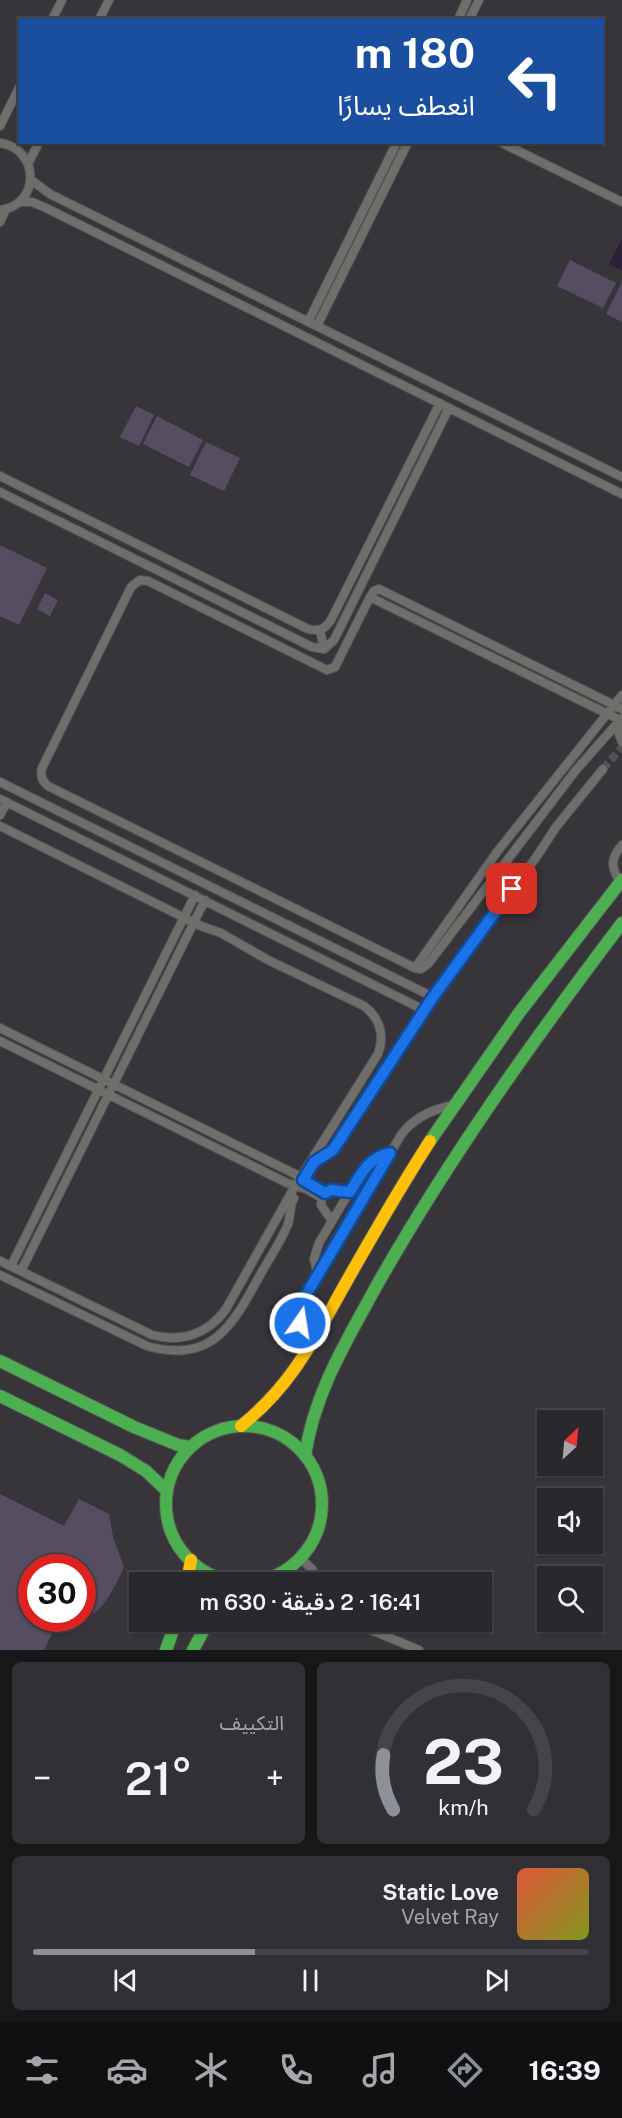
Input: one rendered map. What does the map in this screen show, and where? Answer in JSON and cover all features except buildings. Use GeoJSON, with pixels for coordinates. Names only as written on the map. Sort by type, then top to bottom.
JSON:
{"type":"FeatureCollection","features":[{"type":"Feature","properties":{"kind":"main road"},"geometry":{"type":"LineString","coordinates":[[241,1426],[274,1398],[292,1377],[398,1192],[454,1105],[525,1006],[621,881]]}},
{"type":"Feature","properties":{"kind":"main road"},"geometry":{"type":"LineString","coordinates":[[305,1456],[310,1422],[322,1389],[396,1252],[509,1075],[622,923]]}},
{"type":"Feature","properties":{"kind":"main road"},"geometry":{"type":"LineString","coordinates":[[0,1361],[141,1431],[190,1448]]}},
{"type":"Feature","properties":{"kind":"main road"},"geometry":{"type":"LineString","coordinates":[[0,1396],[120,1455],[146,1471],[167,1491]]}},
{"type":"Feature","properties":{"kind":"main road"},"geometry":{"type":"LineString","coordinates":[[207,1572],[191,1560],[179,1546],[170,1528],[166,1510],[167,1491],[175,1467],[190,1448],[213,1432],[241,1426],[277,1433],[292,1443],[305,1456],[318,1481],[322,1508],[315,1535],[300,1558],[281,1572]]}},
{"type":"Feature","properties":{"kind":"main road"},"geometry":{"type":"LineString","coordinates":[[189,1572],[191,1560]]}},
{"type":"Feature","properties":{"kind":"main road"},"geometry":{"type":"LineString","coordinates":[[166,1650],[172,1632]]}},
{"type":"Feature","properties":{"kind":"main road"},"geometry":{"type":"LineString","coordinates":[[193,1650],[203,1632]]}},
{"type":"Feature","properties":{"kind":"street"},"geometry":{"type":"LineString","coordinates":[[53,18],[62,0]]}},
{"type":"Feature","properties":{"kind":"street"},"geometry":{"type":"LineString","coordinates":[[100,18],[109,0]]}},
{"type":"Feature","properties":{"kind":"street"},"geometry":{"type":"LineString","coordinates":[[459,18],[468,0]]}},
{"type":"Feature","properties":{"kind":"street"},"geometry":{"type":"LineString","coordinates":[[470,18],[479,0]]}},
{"type":"Feature","properties":{"kind":"street"},"geometry":{"type":"LineString","coordinates":[[0,126],[18,90]]}},
{"type":"Feature","properties":{"kind":"street"},"geometry":{"type":"LineString","coordinates":[[0,144],[13,147],[22,154],[28,164],[31,180],[20,202]]}},
{"type":"Feature","properties":{"kind":"street"},"geometry":{"type":"LineString","coordinates":[[28,164],[38,144]]}},
{"type":"Feature","properties":{"kind":"street"},"geometry":{"type":"LineString","coordinates":[[313,324],[396,144]]}},
{"type":"Feature","properties":{"kind":"street"},"geometry":{"type":"LineString","coordinates":[[313,324],[407,144]]}},
{"type":"Feature","properties":{"kind":"street"},"geometry":{"type":"LineString","coordinates":[[504,144],[622,202]]}},
{"type":"Feature","properties":{"kind":"street"},"geometry":{"type":"LineString","coordinates":[[31,180],[50,194],[622,477]]}},
{"type":"Feature","properties":{"kind":"street"},"geometry":{"type":"LineString","coordinates":[[0,222],[3,209],[20,202],[38,204],[622,494]]}},
{"type":"Feature","properties":{"kind":"street"},"geometry":{"type":"LineString","coordinates":[[132,251],[139,238]]}},
{"type":"Feature","properties":{"kind":"street"},"geometry":{"type":"LineString","coordinates":[[392,379],[398,366]]}},
{"type":"Feature","properties":{"kind":"street"},"geometry":{"type":"LineString","coordinates":[[0,476],[287,618],[308,628],[320,630],[327,627],[331,620],[440,403]]}},
{"type":"Feature","properties":{"kind":"street"},"geometry":{"type":"LineString","coordinates":[[0,492],[316,649],[324,648],[334,640],[449,408]]}},
{"type":"Feature","properties":{"kind":"street"},"geometry":{"type":"LineString","coordinates":[[529,448],[535,434]]}},
{"type":"Feature","properties":{"kind":"street"},"geometry":{"type":"LineString","coordinates":[[619,707],[382,590],[374,591],[335,667],[327,670],[146,580],[137,581],[131,587],[42,768],[41,775],[48,786],[421,969],[426,966],[464,919],[576,770],[622,722]]}},
{"type":"Feature","properties":{"kind":"street"},"geometry":{"type":"LineString","coordinates":[[370,597],[622,722]]}},
{"type":"Feature","properties":{"kind":"street"},"geometry":{"type":"LineString","coordinates":[[280,631],[287,618]]}},
{"type":"Feature","properties":{"kind":"street"},"geometry":{"type":"LineString","coordinates":[[320,630],[324,648]]}},
{"type":"Feature","properties":{"kind":"street"},"geometry":{"type":"LineString","coordinates":[[415,968],[454,910],[548,787],[609,714],[619,707],[622,695]]}},
{"type":"Feature","properties":{"kind":"street"},"geometry":{"type":"LineString","coordinates":[[622,722],[618,731],[622,742]]}},
{"type":"Feature","properties":{"kind":"street"},"geometry":{"type":"LineString","coordinates":[[594,731],[603,740]]}},
{"type":"Feature","properties":{"kind":"street"},"geometry":{"type":"LineString","coordinates":[[0,1275],[147,1346],[169,1351],[192,1348],[203,1345],[222,1333],[237,1317],[287,1227],[291,1203],[300,1182],[314,1162],[333,1150],[433,997],[556,828],[603,769]]}},
{"type":"Feature","properties":{"kind":"street"},"geometry":{"type":"LineString","coordinates":[[0,782],[433,997]]}},
{"type":"Feature","properties":{"kind":"street"},"geometry":{"type":"LineString","coordinates":[[0,815],[3,800],[424,1010]]}},
{"type":"Feature","properties":{"kind":"street"},"geometry":{"type":"LineString","coordinates":[[0,826],[359,1003],[368,1009],[378,1022],[382,1038],[378,1054],[222,1313],[209,1326],[187,1337],[170,1339],[152,1335],[0,1261]]}},
{"type":"Feature","properties":{"kind":"street"},"geometry":{"type":"LineString","coordinates":[[89,842],[95,829]]}},
{"type":"Feature","properties":{"kind":"street"},"geometry":{"type":"LineString","coordinates":[[621,881],[614,872],[612,862],[614,855],[622,845]]}},
{"type":"Feature","properties":{"kind":"street"},"geometry":{"type":"LineString","coordinates":[[11,1266],[195,896]]}},
{"type":"Feature","properties":{"kind":"street"},"geometry":{"type":"LineString","coordinates":[[21,1271],[205,900]]}},
{"type":"Feature","properties":{"kind":"street"},"geometry":{"type":"LineString","coordinates":[[454,910],[464,919]]}},
{"type":"Feature","properties":{"kind":"street"},"geometry":{"type":"LineString","coordinates":[[317,956],[323,943]]}},
{"type":"Feature","properties":{"kind":"street"},"geometry":{"type":"LineString","coordinates":[[0,1028],[323,1195]]}},
{"type":"Feature","properties":{"kind":"street"},"geometry":{"type":"LineString","coordinates":[[0,1041],[108,1094],[300,1182]]}},
{"type":"Feature","properties":{"kind":"street"},"geometry":{"type":"LineString","coordinates":[[307,1354],[300,1323],[303,1301],[390,1153],[412,1123],[430,1112],[454,1105]]}},
{"type":"Feature","properties":{"kind":"street"},"geometry":{"type":"LineString","coordinates":[[318,1275],[314,1265],[315,1253],[332,1221],[367,1165],[390,1153]]}},
{"type":"Feature","properties":{"kind":"street"},"geometry":{"type":"LineString","coordinates":[[332,1221],[321,1205],[323,1195],[331,1190],[350,1192]]}},
{"type":"Feature","properties":{"kind":"street"},"geometry":{"type":"LineString","coordinates":[[300,1558],[312,1572]]}},
{"type":"Feature","properties":{"kind":"street"},"geometry":{"type":"LineString","coordinates":[[376,1632],[419,1650]]}},
{"type":"Feature","properties":{"kind":"shaded area"},"geometry":{"type":"Polygon","coordinates":[[[622,241],[622,271],[609,264],[622,241]]]}},
{"type":"Feature","properties":{"kind":"shaded area"},"geometry":{"type":"Polygon","coordinates":[[[570,260],[616,283],[603,308],[557,286],[570,260]]]}},
{"type":"Feature","properties":{"kind":"shaded area"},"geometry":{"type":"Polygon","coordinates":[[[622,282],[622,322],[606,314],[622,282]]]}},
{"type":"Feature","properties":{"kind":"shaded area"},"geometry":{"type":"Polygon","coordinates":[[[136,406],[154,415],[139,446],[120,437],[136,406]]]}},
{"type":"Feature","properties":{"kind":"shaded area"},"geometry":{"type":"Polygon","coordinates":[[[157,416],[203,440],[189,467],[143,444],[157,416]]]}},
{"type":"Feature","properties":{"kind":"shaded area"},"geometry":{"type":"Polygon","coordinates":[[[206,442],[240,458],[224,491],[190,475],[206,442]]]}},
{"type":"Feature","properties":{"kind":"shaded area"},"geometry":{"type":"Polygon","coordinates":[[[0,545],[47,568],[19,625],[0,616],[0,545]]]}},
{"type":"Feature","properties":{"kind":"shaded area"},"geometry":{"type":"Polygon","coordinates":[[[45,593],[58,600],[50,616],[37,609],[45,593]]]}},
{"type":"Feature","properties":{"kind":"shaded area"},"geometry":{"type":"Polygon","coordinates":[[[0,1494],[64,1526],[79,1499],[109,1514],[113,1537],[124,1567],[112,1592],[96,1611],[96,1554],[18,1554],[18,1632],[53,1632],[44,1650],[0,1650],[0,1494]]]}},
{"type":"Feature","properties":{"kind":"tunnel"},"geometry":{"type":"LineString","coordinates":[[603,769],[622,747]]}},
{"type":"Feature","properties":{"kind":"traffic: fast"},"geometry":{"type":"LineString","coordinates":[[430,1141],[519,1013],[622,880]]}},
{"type":"Feature","properties":{"kind":"traffic: fast"},"geometry":{"type":"LineString","coordinates":[[305,1456],[309,1433],[324,1389],[354,1326],[377,1285],[433,1191],[493,1100],[622,923]]}},
{"type":"Feature","properties":{"kind":"traffic: fast"},"geometry":{"type":"LineString","coordinates":[[0,1361],[134,1427],[178,1445],[190,1447]]}},
{"type":"Feature","properties":{"kind":"traffic: fast"},"geometry":{"type":"LineString","coordinates":[[0,1396],[120,1455],[146,1471],[167,1491]]}},
{"type":"Feature","properties":{"kind":"traffic: fast"},"geometry":{"type":"LineString","coordinates":[[244,1426],[274,1432],[299,1449],[316,1474],[322,1504],[316,1534],[299,1559],[274,1576],[244,1582],[214,1576],[189,1559],[172,1534],[166,1504],[172,1474],[189,1449],[214,1432],[244,1426]]}},
{"type":"Feature","properties":{"kind":"traffic: fast"},"geometry":{"type":"LineString","coordinates":[[166,1650],[172,1632]]}},
{"type":"Feature","properties":{"kind":"traffic: fast"},"geometry":{"type":"LineString","coordinates":[[193,1650],[203,1632]]}},
{"type":"Feature","properties":{"kind":"traffic: slow"},"geometry":{"type":"LineString","coordinates":[[241,1426],[275,1393],[302,1358],[430,1141]]}},
{"type":"Feature","properties":{"kind":"traffic: slow"},"geometry":{"type":"LineString","coordinates":[[189,1572],[191,1560]]}},
{"type":"Feature","properties":{"kind":"route"},"geometry":{"type":"LineString","coordinates":[[300,1323],[301,1306],[306,1295],[390,1153],[367,1165],[350,1192],[327,1190],[325,1193],[303,1180],[314,1162],[333,1150],[433,997],[512,889]]}}]}
